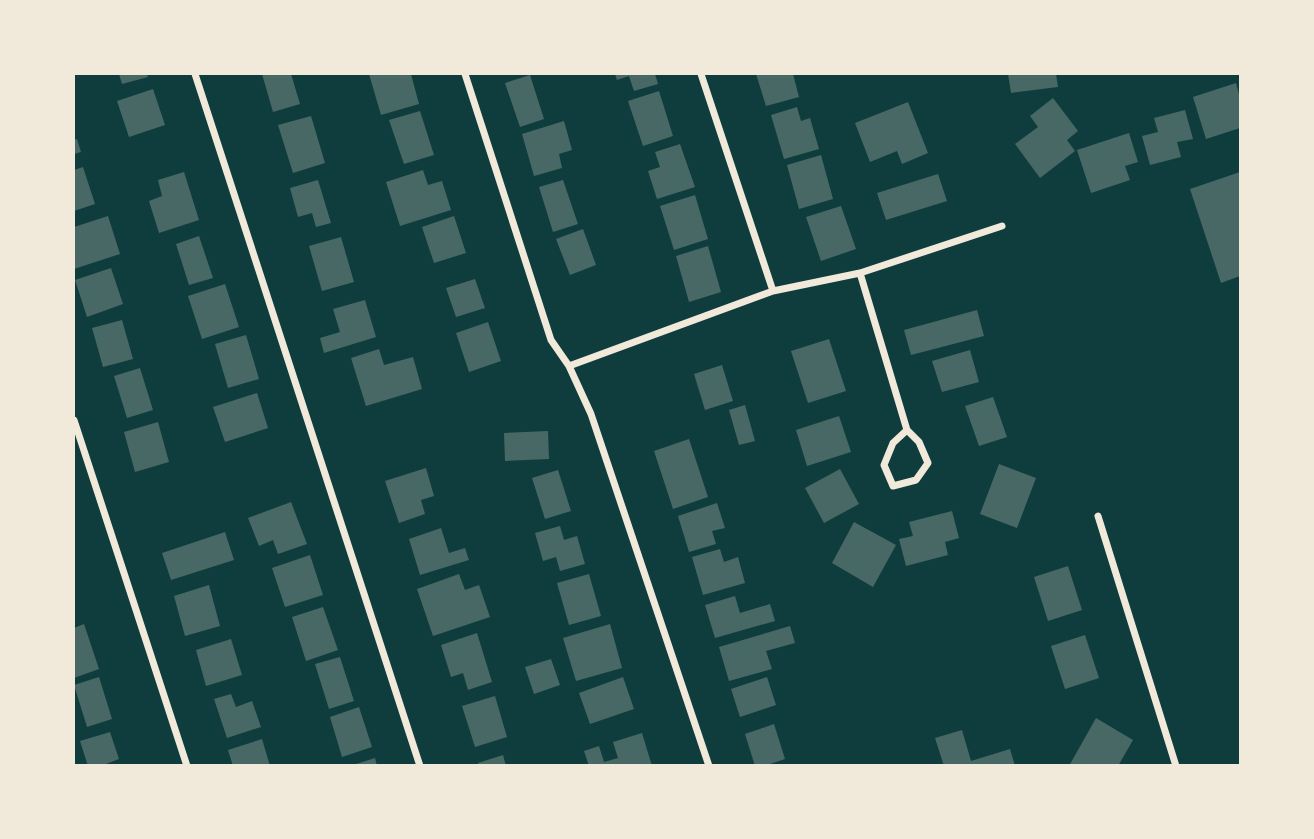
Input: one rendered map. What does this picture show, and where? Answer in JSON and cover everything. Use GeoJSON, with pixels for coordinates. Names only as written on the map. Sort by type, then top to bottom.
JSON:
{"type":"FeatureCollection","features":[{"type":"Feature","properties":{"kind":"street"},"geometry":{"type":"LineString","coordinates":[[195,74],[420,765]]}},
{"type":"Feature","properties":{"kind":"street"},"geometry":{"type":"LineString","coordinates":[[466,74],[551,340],[569,366],[591,414],[709,765]]}},
{"type":"Feature","properties":{"kind":"street"},"geometry":{"type":"LineString","coordinates":[[701,74],[773,290]]}},
{"type":"Feature","properties":{"kind":"street"},"geometry":{"type":"LineString","coordinates":[[569,366],[773,290],[860,273],[1002,226]]}},
{"type":"Feature","properties":{"kind":"street"},"geometry":{"type":"LineString","coordinates":[[860,273],[907,430],[919,442],[928,463],[916,480],[893,486],[884,465],[893,443],[907,430]]}},
{"type":"Feature","properties":{"kind":"street"},"geometry":{"type":"LineString","coordinates":[[74,420],[187,765]]}},
{"type":"Feature","properties":{"kind":"street"},"geometry":{"type":"LineString","coordinates":[[1098,516],[1175,765]]}},
{"type":"Feature","properties":{"kind":"building"},"geometry":{"type":"Polygon","coordinates":[[[119,74],[147,74],[148,77],[122,84],[119,74]]]}},
{"type":"Feature","properties":{"kind":"building"},"geometry":{"type":"Polygon","coordinates":[[[262,74],[291,74],[300,104],[273,112],[262,74]]]}},
{"type":"Feature","properties":{"kind":"building"},"geometry":{"type":"Polygon","coordinates":[[[369,74],[411,74],[419,104],[381,115],[369,74]]]}},
{"type":"Feature","properties":{"kind":"building"},"geometry":{"type":"Polygon","coordinates":[[[615,74],[655,74],[658,84],[634,91],[629,76],[617,80],[615,74]]]}},
{"type":"Feature","properties":{"kind":"building"},"geometry":{"type":"Polygon","coordinates":[[[756,74],[793,74],[799,97],[766,106],[756,74]]]}},
{"type":"Feature","properties":{"kind":"building"},"geometry":{"type":"Polygon","coordinates":[[[1008,74],[1056,74],[1058,87],[1011,93],[1008,74]]]}},
{"type":"Feature","properties":{"kind":"building"},"geometry":{"type":"Polygon","coordinates":[[[530,75],[544,119],[520,127],[505,83],[530,75]]]}},
{"type":"Feature","properties":{"kind":"building"},"geometry":{"type":"Polygon","coordinates":[[[1236,83],[1240,98],[1240,128],[1206,139],[1193,97],[1236,83]]]}},
{"type":"Feature","properties":{"kind":"building"},"geometry":{"type":"Polygon","coordinates":[[[153,89],[165,125],[129,137],[117,101],[153,89]]]}},
{"type":"Feature","properties":{"kind":"building"},"geometry":{"type":"Polygon","coordinates":[[[659,91],[673,136],[643,146],[628,101],[659,91]]]}},
{"type":"Feature","properties":{"kind":"building"},"geometry":{"type":"Polygon","coordinates":[[[1053,98],[1078,131],[1067,140],[1075,151],[1040,178],[1015,144],[1038,127],[1030,116],[1053,98]]]}},
{"type":"Feature","properties":{"kind":"building"},"geometry":{"type":"Polygon","coordinates":[[[908,102],[928,153],[902,164],[897,151],[870,162],[855,123],[908,102]]]}},
{"type":"Feature","properties":{"kind":"building"},"geometry":{"type":"Polygon","coordinates":[[[797,107],[801,121],[810,118],[819,149],[784,159],[771,115],[797,107]]]}},
{"type":"Feature","properties":{"kind":"building"},"geometry":{"type":"Polygon","coordinates":[[[1185,110],[1193,139],[1177,142],[1181,157],[1150,165],[1142,136],[1158,132],[1154,118],[1185,110]]]}},
{"type":"Feature","properties":{"kind":"building"},"geometry":{"type":"Polygon","coordinates":[[[420,111],[434,155],[404,164],[389,120],[420,111]]]}},
{"type":"Feature","properties":{"kind":"building"},"geometry":{"type":"Polygon","coordinates":[[[311,116],[325,163],[293,173],[278,125],[311,116]]]}},
{"type":"Feature","properties":{"kind":"building"},"geometry":{"type":"Polygon","coordinates":[[[564,121],[572,150],[559,154],[562,168],[534,176],[522,134],[564,121]]]}},
{"type":"Feature","properties":{"kind":"building"},"geometry":{"type":"Polygon","coordinates":[[[1129,133],[1138,162],[1125,166],[1130,180],[1091,193],[1077,150],[1129,133]]]}},
{"type":"Feature","properties":{"kind":"building"},"geometry":{"type":"Polygon","coordinates":[[[77,139],[81,152],[74,154],[74,140],[77,139]]]}},
{"type":"Feature","properties":{"kind":"building"},"geometry":{"type":"Polygon","coordinates":[[[680,144],[695,187],[657,199],[648,171],[660,167],[655,152],[680,144]]]}},
{"type":"Feature","properties":{"kind":"building"},"geometry":{"type":"Polygon","coordinates":[[[821,155],[833,199],[799,209],[787,165],[821,155]]]}},
{"type":"Feature","properties":{"kind":"building"},"geometry":{"type":"Polygon","coordinates":[[[83,167],[95,204],[74,211],[74,170],[83,167]]]}},
{"type":"Feature","properties":{"kind":"building"},"geometry":{"type":"Polygon","coordinates":[[[423,170],[428,185],[442,181],[451,210],[400,226],[386,182],[423,170]]]}},
{"type":"Feature","properties":{"kind":"building"},"geometry":{"type":"Polygon","coordinates":[[[184,172],[199,220],[159,233],[149,201],[162,196],[158,180],[184,172]]]}},
{"type":"Feature","properties":{"kind":"building"},"geometry":{"type":"Polygon","coordinates":[[[1240,172],[1240,276],[1221,283],[1190,189],[1240,172]]]}},
{"type":"Feature","properties":{"kind":"building"},"geometry":{"type":"Polygon","coordinates":[[[938,174],[947,201],[886,220],[877,193],[938,174]]]}},
{"type":"Feature","properties":{"kind":"building"},"geometry":{"type":"Polygon","coordinates":[[[318,180],[331,223],[316,227],[312,213],[298,217],[290,188],[318,180]]]}},
{"type":"Feature","properties":{"kind":"building"},"geometry":{"type":"Polygon","coordinates":[[[563,180],[578,224],[553,232],[539,187],[563,180]]]}},
{"type":"Feature","properties":{"kind":"building"},"geometry":{"type":"Polygon","coordinates":[[[695,195],[708,239],[674,250],[660,206],[695,195]]]}},
{"type":"Feature","properties":{"kind":"building"},"geometry":{"type":"Polygon","coordinates":[[[841,206],[856,249],[821,261],[806,217],[841,206]]]}},
{"type":"Feature","properties":{"kind":"building"},"geometry":{"type":"Polygon","coordinates":[[[108,216],[120,254],[74,269],[74,227],[108,216]]]}},
{"type":"Feature","properties":{"kind":"building"},"geometry":{"type":"Polygon","coordinates":[[[454,216],[466,253],[434,263],[422,227],[454,216]]]}},
{"type":"Feature","properties":{"kind":"building"},"geometry":{"type":"Polygon","coordinates":[[[583,229],[596,265],[570,275],[556,239],[583,229]]]}},
{"type":"Feature","properties":{"kind":"building"},"geometry":{"type":"Polygon","coordinates":[[[199,236],[213,278],[189,285],[176,244],[199,236]]]}},
{"type":"Feature","properties":{"kind":"building"},"geometry":{"type":"Polygon","coordinates":[[[341,237],[354,282],[322,291],[309,246],[341,237]]]}},
{"type":"Feature","properties":{"kind":"building"},"geometry":{"type":"Polygon","coordinates":[[[708,246],[721,292],[689,302],[676,256],[708,246]]]}},
{"type":"Feature","properties":{"kind":"building"},"geometry":{"type":"Polygon","coordinates":[[[111,268],[123,304],[87,317],[75,280],[111,268]]]}},
{"type":"Feature","properties":{"kind":"building"},"geometry":{"type":"Polygon","coordinates":[[[475,279],[485,308],[456,317],[446,288],[475,279]]]}},
{"type":"Feature","properties":{"kind":"building"},"geometry":{"type":"Polygon","coordinates":[[[225,284],[239,327],[202,339],[188,296],[225,284]]]}},
{"type":"Feature","properties":{"kind":"building"},"geometry":{"type":"Polygon","coordinates":[[[365,300],[376,337],[324,353],[320,338],[340,332],[333,309],[365,300]]]}},
{"type":"Feature","properties":{"kind":"building"},"geometry":{"type":"Polygon","coordinates":[[[977,310],[984,336],[911,355],[904,330],[977,310]]]}},
{"type":"Feature","properties":{"kind":"building"},"geometry":{"type":"Polygon","coordinates":[[[122,320],[133,359],[103,367],[92,328],[122,320]]]}},
{"type":"Feature","properties":{"kind":"building"},"geometry":{"type":"Polygon","coordinates":[[[488,322],[501,361],[469,372],[456,333],[488,322]]]}},
{"type":"Feature","properties":{"kind":"building"},"geometry":{"type":"Polygon","coordinates":[[[246,335],[259,379],[228,388],[215,344],[246,335]]]}},
{"type":"Feature","properties":{"kind":"building"},"geometry":{"type":"Polygon","coordinates":[[[829,339],[846,391],[808,403],[791,351],[829,339]]]}},
{"type":"Feature","properties":{"kind":"building"},"geometry":{"type":"Polygon","coordinates":[[[379,349],[384,365],[413,357],[422,389],[366,406],[351,358],[379,349]]]}},
{"type":"Feature","properties":{"kind":"building"},"geometry":{"type":"Polygon","coordinates":[[[970,350],[979,382],[942,392],[932,361],[970,350]]]}},
{"type":"Feature","properties":{"kind":"building"},"geometry":{"type":"Polygon","coordinates":[[[722,365],[733,401],[705,410],[694,374],[722,365]]]}},
{"type":"Feature","properties":{"kind":"building"},"geometry":{"type":"Polygon","coordinates":[[[140,368],[153,410],[127,418],[114,376],[140,368]]]}},
{"type":"Feature","properties":{"kind":"building"},"geometry":{"type":"Polygon","coordinates":[[[257,393],[268,428],[225,442],[213,407],[257,393]]]}},
{"type":"Feature","properties":{"kind":"building"},"geometry":{"type":"Polygon","coordinates":[[[993,397],[1007,437],[979,446],[965,406],[993,397]]]}},
{"type":"Feature","properties":{"kind":"building"},"geometry":{"type":"Polygon","coordinates":[[[745,405],[755,441],[739,445],[729,410],[745,405]]]}},
{"type":"Feature","properties":{"kind":"building"},"geometry":{"type":"Polygon","coordinates":[[[839,416],[851,452],[807,466],[796,430],[839,416]]]}},
{"type":"Feature","properties":{"kind":"building"},"geometry":{"type":"Polygon","coordinates":[[[158,422],[169,462],[135,472],[124,432],[158,422]]]}},
{"type":"Feature","properties":{"kind":"building"},"geometry":{"type":"Polygon","coordinates":[[[548,431],[549,459],[505,461],[504,433],[548,431]]]}},
{"type":"Feature","properties":{"kind":"building"},"geometry":{"type":"Polygon","coordinates":[[[689,439],[708,497],[673,509],[654,451],[689,439]]]}},
{"type":"Feature","properties":{"kind":"building"},"geometry":{"type":"Polygon","coordinates":[[[999,464],[1036,478],[1017,528],[980,514],[999,464]]]}},
{"type":"Feature","properties":{"kind":"building"},"geometry":{"type":"Polygon","coordinates":[[[426,468],[434,496],[421,500],[425,514],[399,523],[385,481],[426,468]]]}},
{"type":"Feature","properties":{"kind":"building"},"geometry":{"type":"Polygon","coordinates":[[[840,469],[859,504],[824,523],[805,488],[840,469]]]}},
{"type":"Feature","properties":{"kind":"building"},"geometry":{"type":"Polygon","coordinates":[[[558,470],[571,511],[545,519],[532,478],[558,470]]]}},
{"type":"Feature","properties":{"kind":"building"},"geometry":{"type":"Polygon","coordinates":[[[291,502],[307,544],[278,554],[273,540],[259,546],[248,518],[291,502]]]}},
{"type":"Feature","properties":{"kind":"building"},"geometry":{"type":"Polygon","coordinates":[[[717,503],[725,528],[712,531],[716,544],[689,552],[678,516],[717,503]]]}},
{"type":"Feature","properties":{"kind":"building"},"geometry":{"type":"Polygon","coordinates":[[[952,511],[959,538],[945,542],[948,555],[906,566],[899,539],[913,536],[909,522],[952,511]]]}},
{"type":"Feature","properties":{"kind":"building"},"geometry":{"type":"Polygon","coordinates":[[[854,522],[896,545],[873,587],[832,563],[854,522]]]}},
{"type":"Feature","properties":{"kind":"building"},"geometry":{"type":"Polygon","coordinates":[[[560,526],[564,540],[577,536],[585,564],[560,571],[556,557],[543,561],[535,533],[560,526]]]}},
{"type":"Feature","properties":{"kind":"building"},"geometry":{"type":"Polygon","coordinates":[[[441,528],[449,553],[465,548],[469,560],[420,575],[409,539],[441,528]]]}},
{"type":"Feature","properties":{"kind":"building"},"geometry":{"type":"Polygon","coordinates":[[[225,532],[234,560],[171,580],[162,553],[225,532]]]}},
{"type":"Feature","properties":{"kind":"building"},"geometry":{"type":"Polygon","coordinates":[[[720,549],[724,562],[738,557],[745,583],[703,595],[692,557],[720,549]]]}},
{"type":"Feature","properties":{"kind":"building"},"geometry":{"type":"Polygon","coordinates":[[[310,555],[323,595],[285,607],[272,568],[310,555]]]}},
{"type":"Feature","properties":{"kind":"building"},"geometry":{"type":"Polygon","coordinates":[[[1068,566],[1082,610],[1048,621],[1034,577],[1068,566]]]}},
{"type":"Feature","properties":{"kind":"building"},"geometry":{"type":"Polygon","coordinates":[[[459,574],[465,590],[479,585],[490,617],[433,636],[417,589],[459,574]]]}},
{"type":"Feature","properties":{"kind":"building"},"geometry":{"type":"Polygon","coordinates":[[[589,574],[601,616],[569,625],[557,583],[589,574]]]}},
{"type":"Feature","properties":{"kind":"building"},"geometry":{"type":"Polygon","coordinates":[[[209,585],[220,626],[185,636],[174,596],[209,585]]]}},
{"type":"Feature","properties":{"kind":"building"},"geometry":{"type":"Polygon","coordinates":[[[735,596],[740,613],[770,604],[775,621],[715,638],[705,605],[735,596]]]}},
{"type":"Feature","properties":{"kind":"building"},"geometry":{"type":"Polygon","coordinates":[[[323,607],[338,650],[306,661],[292,617],[323,607]]]}},
{"type":"Feature","properties":{"kind":"building"},"geometry":{"type":"Polygon","coordinates":[[[84,624],[99,669],[74,678],[74,628],[84,624]]]}},
{"type":"Feature","properties":{"kind":"building"},"geometry":{"type":"Polygon","coordinates":[[[610,624],[622,668],[576,681],[563,638],[610,624]]]}},
{"type":"Feature","properties":{"kind":"building"},"geometry":{"type":"Polygon","coordinates":[[[790,626],[795,643],[766,651],[772,669],[729,681],[719,647],[790,626]]]}},
{"type":"Feature","properties":{"kind":"building"},"geometry":{"type":"Polygon","coordinates":[[[477,633],[492,682],[468,690],[463,673],[451,677],[441,645],[477,633]]]}},
{"type":"Feature","properties":{"kind":"building"},"geometry":{"type":"Polygon","coordinates":[[[1085,635],[1099,678],[1065,689],[1051,646],[1085,635]]]}},
{"type":"Feature","properties":{"kind":"building"},"geometry":{"type":"Polygon","coordinates":[[[231,639],[242,675],[206,686],[196,650],[231,639]]]}},
{"type":"Feature","properties":{"kind":"building"},"geometry":{"type":"Polygon","coordinates":[[[340,657],[354,701],[329,709],[315,664],[340,657]]]}},
{"type":"Feature","properties":{"kind":"building"},"geometry":{"type":"Polygon","coordinates":[[[551,659],[560,685],[534,694],[525,667],[551,659]]]}},
{"type":"Feature","properties":{"kind":"building"},"geometry":{"type":"Polygon","coordinates":[[[99,677],[112,719],[87,727],[74,685],[99,677]]]}},
{"type":"Feature","properties":{"kind":"building"},"geometry":{"type":"Polygon","coordinates":[[[623,677],[634,709],[590,724],[579,693],[623,677]]]}},
{"type":"Feature","properties":{"kind":"building"},"geometry":{"type":"Polygon","coordinates":[[[767,677],[776,705],[740,717],[731,689],[767,677]]]}},
{"type":"Feature","properties":{"kind":"building"},"geometry":{"type":"Polygon","coordinates":[[[231,694],[236,707],[252,701],[261,727],[227,738],[214,699],[231,694]]]}},
{"type":"Feature","properties":{"kind":"building"},"geometry":{"type":"Polygon","coordinates":[[[495,696],[507,737],[475,747],[462,706],[495,696]]]}},
{"type":"Feature","properties":{"kind":"building"},"geometry":{"type":"Polygon","coordinates":[[[359,707],[372,747],[342,757],[330,717],[359,707]]]}},
{"type":"Feature","properties":{"kind":"building"},"geometry":{"type":"Polygon","coordinates":[[[1096,718],[1133,740],[1118,766],[1069,766],[1096,718]]]}},
{"type":"Feature","properties":{"kind":"building"},"geometry":{"type":"Polygon","coordinates":[[[774,724],[785,759],[755,766],[745,734],[774,724]]]}},
{"type":"Feature","properties":{"kind":"building"},"geometry":{"type":"Polygon","coordinates":[[[962,730],[971,761],[1010,749],[1015,766],[944,766],[935,738],[962,730]]]}},
{"type":"Feature","properties":{"kind":"building"},"geometry":{"type":"Polygon","coordinates":[[[110,732],[119,759],[101,766],[88,766],[80,741],[110,732]]]}},
{"type":"Feature","properties":{"kind":"building"},"geometry":{"type":"Polygon","coordinates":[[[642,733],[652,766],[589,766],[584,751],[599,746],[604,762],[618,758],[613,742],[642,733]]]}},
{"type":"Feature","properties":{"kind":"building"},"geometry":{"type":"Polygon","coordinates":[[[262,739],[270,766],[233,766],[228,750],[262,739]]]}},
{"type":"Feature","properties":{"kind":"building"},"geometry":{"type":"Polygon","coordinates":[[[503,755],[506,766],[479,766],[478,763],[503,755]]]}},
{"type":"Feature","properties":{"kind":"building"},"geometry":{"type":"Polygon","coordinates":[[[375,758],[377,766],[353,766],[353,765],[375,758]]]}}]}
